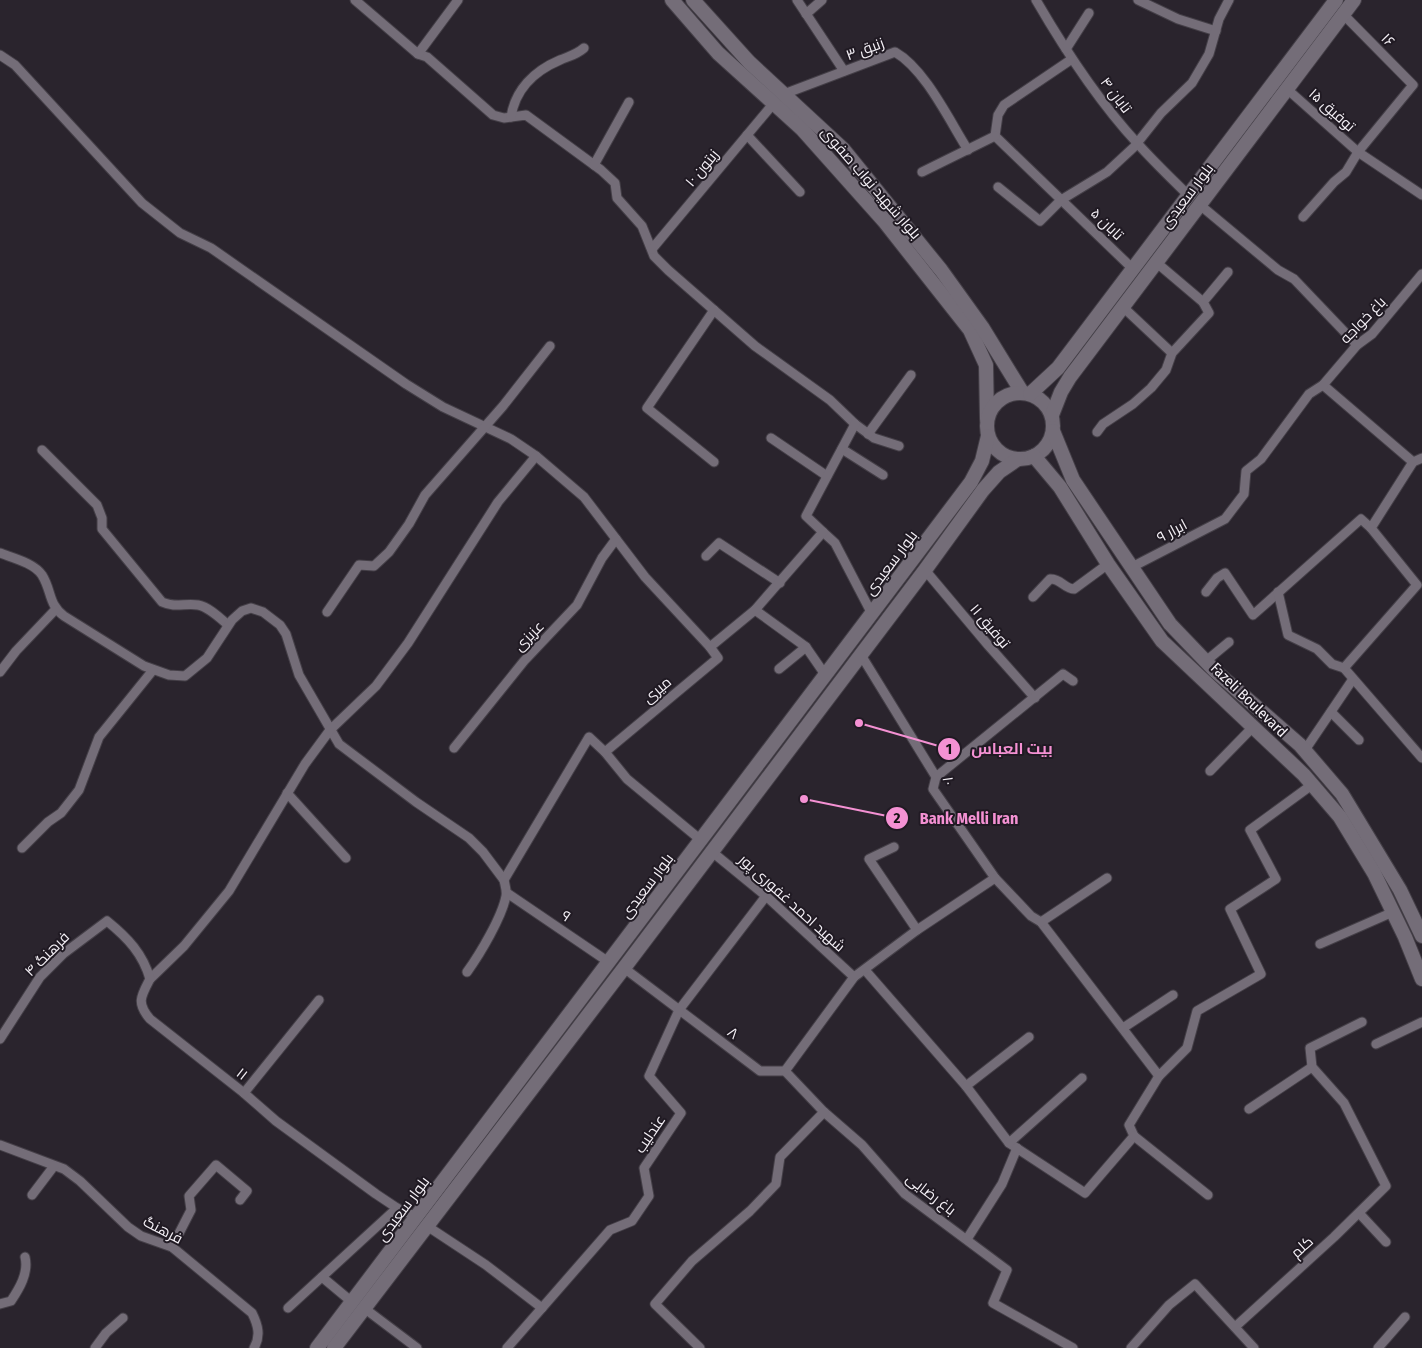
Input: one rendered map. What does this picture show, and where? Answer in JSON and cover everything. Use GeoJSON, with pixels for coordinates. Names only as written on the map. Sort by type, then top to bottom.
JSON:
{"type":"FeatureCollection","features":[{"type":"Feature","properties":{"kind":"main road","name":"بلوار شهید نواب صفوی"},"geometry":{"type":"LineString","coordinates":[[672,0],[718,52],[773,104],[808,124],[844,149],[908,226],[982,327],[1026,393]]}},
{"type":"Feature","properties":{"kind":"main road","name":"بلوار شهید نواب صفوی"},"geometry":{"type":"LineString","coordinates":[[693,0],[730,43],[784,94],[970,330],[986,365],[987,420]]}},
{"type":"Feature","properties":{"kind":"main road","name":"بلوار سعیدی"},"geometry":{"type":"LineString","coordinates":[[1026,393],[1058,368],[1335,0]]}},
{"type":"Feature","properties":{"kind":"main road","name":"بلوار سعیدی"},"geometry":{"type":"LineString","coordinates":[[1052,415],[1061,392],[1070,377],[1158,263],[1354,0]]}},
{"type":"Feature","properties":{"kind":"main road"},"geometry":{"type":"LineString","coordinates":[[1299,50],[1310,59]]}},
{"type":"Feature","properties":{"kind":"main road"},"geometry":{"type":"LineString","coordinates":[[1014,393],[1026,393],[1044,402],[1052,415],[1053,431],[1046,446],[1034,456],[1018,459],[1003,454],[988,436],[987,420],[994,405],[1000,399],[1014,393]]}},
{"type":"Feature","properties":{"kind":"main road","name":"Fazeli Boulevard"},"geometry":{"type":"LineString","coordinates":[[1053,431],[1073,480],[1170,624],[1206,661],[1305,750],[1342,794],[1400,890],[1422,936]]}},
{"type":"Feature","properties":{"kind":"main road","name":"بلوار سعیدی"},"geometry":{"type":"LineString","coordinates":[[707,846],[826,676],[971,482],[982,460],[988,436]]}},
{"type":"Feature","properties":{"kind":"main road","name":"Fazeli Boulevard"},"geometry":{"type":"LineString","coordinates":[[1034,456],[1060,487],[1108,564],[1162,641],[1313,784],[1330,803],[1359,847],[1393,912],[1422,979]]}},
{"type":"Feature","properties":{"kind":"main road","name":"بلوار سعیدی"},"geometry":{"type":"LineString","coordinates":[[317,1348],[358,1305],[391,1262],[610,962],[674,889],[861,655],[983,490],[1000,472],[1018,459]]}},
{"type":"Feature","properties":{"kind":"main road"},"geometry":{"type":"LineString","coordinates":[[1330,803],[1342,794]]}},
{"type":"Feature","properties":{"kind":"main road","name":"بلوار سعیدی"},"geometry":{"type":"LineString","coordinates":[[422,1221],[624,968],[674,889]]}},
{"type":"Feature","properties":{"kind":"main road","name":"بلوار سعیدی"},"geometry":{"type":"LineString","coordinates":[[334,1348],[358,1305]]}},
{"type":"Feature","properties":{"kind":"street"},"geometry":{"type":"LineString","coordinates":[[355,0],[418,54],[427,57],[493,115],[504,118],[526,116],[594,165],[615,183],[617,198],[642,226],[654,256],[668,270],[755,346],[830,400],[868,434],[874,438],[899,446]]}},
{"type":"Feature","properties":{"kind":"street"},"geometry":{"type":"LineString","coordinates":[[418,54],[458,0]]}},
{"type":"Feature","properties":{"kind":"street"},"geometry":{"type":"LineString","coordinates":[[797,0],[844,71]]}},
{"type":"Feature","properties":{"kind":"street"},"geometry":{"type":"LineString","coordinates":[[806,14],[822,0]]}},
{"type":"Feature","properties":{"kind":"street","name":"تابان ۴"},"geometry":{"type":"LineString","coordinates":[[1036,0],[1072,59],[1137,144],[1189,196]]}},
{"type":"Feature","properties":{"kind":"street"},"geometry":{"type":"LineString","coordinates":[[1138,0],[1178,19],[1216,31]]}},
{"type":"Feature","properties":{"kind":"street"},"geometry":{"type":"LineString","coordinates":[[998,186],[1040,221],[1061,200],[1107,172],[1137,144],[1161,113],[1192,83],[1209,54],[1229,0]]}},
{"type":"Feature","properties":{"kind":"street"},"geometry":{"type":"LineString","coordinates":[[1066,48],[1090,13]]}},
{"type":"Feature","properties":{"kind":"street","name":"۱۶"},"geometry":{"type":"LineString","coordinates":[[1343,14],[1413,85],[1358,152]]}},
{"type":"Feature","properties":{"kind":"street"},"geometry":{"type":"LineString","coordinates":[[510,117],[513,103],[532,76],[584,48]]}},
{"type":"Feature","properties":{"kind":"street","name":"زنبق ۳"},"geometry":{"type":"LineString","coordinates":[[784,94],[895,52],[906,58],[921,76],[968,150]]}},
{"type":"Feature","properties":{"kind":"street"},"geometry":{"type":"LineString","coordinates":[[0,55],[15,66],[142,203],[180,233],[219,253],[406,384],[443,407],[511,439],[536,456],[584,497],[645,577],[710,647],[754,610],[780,583],[823,532]]}},
{"type":"Feature","properties":{"kind":"street"},"geometry":{"type":"LineString","coordinates":[[922,172],[995,136],[998,115],[1004,105],[1072,59]]}},
{"type":"Feature","properties":{"kind":"street","name":"توفیق ۱۵"},"geometry":{"type":"LineString","coordinates":[[1287,89],[1358,152],[1422,195]]}},
{"type":"Feature","properties":{"kind":"street"},"geometry":{"type":"LineString","coordinates":[[594,165],[629,102]]}},
{"type":"Feature","properties":{"kind":"street","name":"زیتون ۱۰"},"geometry":{"type":"LineString","coordinates":[[652,249],[773,104]]}},
{"type":"Feature","properties":{"kind":"street"},"geometry":{"type":"LineString","coordinates":[[747,135],[800,192]]}},
{"type":"Feature","properties":{"kind":"street","name":"تابان ۵"},"geometry":{"type":"LineString","coordinates":[[995,136],[1133,269]]}},
{"type":"Feature","properties":{"kind":"street"},"geometry":{"type":"LineString","coordinates":[[1303,217],[1334,182],[1346,172],[1358,152]]}},
{"type":"Feature","properties":{"kind":"street"},"geometry":{"type":"LineString","coordinates":[[1200,205],[1278,270],[1294,279],[1358,345]]}},
{"type":"Feature","properties":{"kind":"street"},"geometry":{"type":"LineString","coordinates":[[1097,432],[1103,424],[1133,404],[1151,388],[1166,370],[1172,353],[1209,313],[1204,302],[1158,263]]}},
{"type":"Feature","properties":{"kind":"street"},"geometry":{"type":"LineString","coordinates":[[1204,302],[1228,272]]}},
{"type":"Feature","properties":{"kind":"street","name":"باغ خواجه"},"geometry":{"type":"LineString","coordinates":[[1225,519],[1244,494],[1246,471],[1260,458],[1309,394],[1323,385],[1358,345],[1372,334],[1422,274]]}},
{"type":"Feature","properties":{"kind":"street"},"geometry":{"type":"LineString","coordinates":[[1123,307],[1172,353]]}},
{"type":"Feature","properties":{"kind":"street"},"geometry":{"type":"LineString","coordinates":[[714,310],[647,408],[714,462]]}},
{"type":"Feature","properties":{"kind":"street"},"geometry":{"type":"LineString","coordinates":[[327,612],[359,565],[374,566],[389,552],[409,524],[425,495],[503,406],[550,346]]}},
{"type":"Feature","properties":{"kind":"street"},"geometry":{"type":"LineString","coordinates":[[868,434],[911,375]]}},
{"type":"Feature","properties":{"kind":"street"},"geometry":{"type":"LineString","coordinates":[[1323,385],[1413,462]]}},
{"type":"Feature","properties":{"kind":"street"},"geometry":{"type":"LineString","coordinates":[[855,424],[806,516],[835,543],[872,614]]}},
{"type":"Feature","properties":{"kind":"street"},"geometry":{"type":"LineString","coordinates":[[771,438],[827,476]]}},
{"type":"Feature","properties":{"kind":"street"},"geometry":{"type":"LineString","coordinates":[[842,449],[883,475]]}},
{"type":"Feature","properties":{"kind":"street"},"geometry":{"type":"LineString","coordinates":[[42,450],[97,505],[102,518],[102,529],[162,602],[172,607],[198,605],[212,612],[228,625]]}},
{"type":"Feature","properties":{"kind":"street"},"geometry":{"type":"LineString","coordinates":[[150,979],[184,946],[229,891],[304,764],[330,730],[376,686],[408,643],[498,502],[536,456]]}},
{"type":"Feature","properties":{"kind":"street"},"geometry":{"type":"LineString","coordinates":[[1371,528],[1413,462],[1422,458]]}},
{"type":"Feature","properties":{"kind":"street","name":"ابرار ۹"},"geometry":{"type":"LineString","coordinates":[[1132,568],[1225,519]]}},
{"type":"Feature","properties":{"kind":"street"},"geometry":{"type":"LineString","coordinates":[[1206,592],[1217,578],[1225,573],[1253,615],[1360,520],[1371,528],[1417,585],[1344,668]]}},
{"type":"Feature","properties":{"kind":"street","name":"عزیزی"},"geometry":{"type":"LineString","coordinates":[[454,748],[524,660],[550,636],[577,605],[602,558],[616,539]]}},
{"type":"Feature","properties":{"kind":"street"},"geometry":{"type":"LineString","coordinates":[[706,556],[719,543],[780,583]]}},
{"type":"Feature","properties":{"kind":"street"},"geometry":{"type":"LineString","coordinates":[[0,553],[31,566],[41,574],[55,610],[123,655],[169,675],[185,676],[206,658],[228,625],[242,611],[251,608],[263,612],[280,625],[292,646],[299,675],[327,721],[338,744],[469,838],[483,852],[504,880],[507,893],[503,906],[478,957],[467,972]]}},
{"type":"Feature","properties":{"kind":"street"},"geometry":{"type":"LineString","coordinates":[[1033,597],[1050,580],[1054,579],[1074,589],[1108,564]]}},
{"type":"Feature","properties":{"kind":"street","name":"توفیق ۱۱"},"geometry":{"type":"LineString","coordinates":[[925,570],[988,645],[1036,698]]}},
{"type":"Feature","properties":{"kind":"street"},"geometry":{"type":"LineString","coordinates":[[1278,592],[1288,635],[1317,649],[1332,664],[1344,668],[1422,758]]}},
{"type":"Feature","properties":{"kind":"street"},"geometry":{"type":"LineString","coordinates":[[0,672],[16,651],[55,610]]}},
{"type":"Feature","properties":{"kind":"street"},"geometry":{"type":"LineString","coordinates":[[754,610],[806,647],[826,676]]}},
{"type":"Feature","properties":{"kind":"street"},"geometry":{"type":"LineString","coordinates":[[1206,661],[1229,642]]}},
{"type":"Feature","properties":{"kind":"street","name":"میری"},"geometry":{"type":"LineString","coordinates":[[605,752],[718,658],[710,647]]}},
{"type":"Feature","properties":{"kind":"street"},"geometry":{"type":"LineString","coordinates":[[779,669],[806,647]]}},
{"type":"Feature","properties":{"kind":"street","name":"۱۰"},"geometry":{"type":"LineString","coordinates":[[861,655],[936,777],[933,788],[995,878],[1031,916],[1041,922],[1160,1076]]}},
{"type":"Feature","properties":{"kind":"street"},"geometry":{"type":"LineString","coordinates":[[22,848],[48,822],[60,813],[79,790],[99,737],[154,670]]}},
{"type":"Feature","properties":{"kind":"street"},"geometry":{"type":"LineString","coordinates":[[936,777],[1064,674],[1073,681]]}},
{"type":"Feature","properties":{"kind":"street"},"geometry":{"type":"LineString","coordinates":[[1305,750],[1353,679]]}},
{"type":"Feature","properties":{"kind":"street"},"geometry":{"type":"LineString","coordinates":[[1331,712],[1359,740]]}},
{"type":"Feature","properties":{"kind":"street"},"geometry":{"type":"LineString","coordinates":[[1210,771],[1252,728]]}},
{"type":"Feature","properties":{"kind":"street"},"geometry":{"type":"LineString","coordinates":[[504,880],[589,737],[605,752]]}},
{"type":"Feature","properties":{"kind":"street","name":"شهید احمد غفوری پور"},"geometry":{"type":"LineString","coordinates":[[605,752],[627,779],[766,896],[854,977]]}},
{"type":"Feature","properties":{"kind":"street"},"geometry":{"type":"LineString","coordinates":[[1208,1195],[1134,1136],[1129,1125],[1160,1076],[1187,1048],[1198,1011],[1261,974],[1230,909],[1276,879],[1250,830],[1313,784]]}},
{"type":"Feature","properties":{"kind":"street"},"geometry":{"type":"LineString","coordinates":[[287,793],[346,858]]}},
{"type":"Feature","properties":{"kind":"street"},"geometry":{"type":"LineString","coordinates":[[894,847],[869,859],[917,930]]}},
{"type":"Feature","properties":{"kind":"street"},"geometry":{"type":"LineString","coordinates":[[700,1348],[655,1304],[692,1261],[750,1211],[776,1184],[780,1157],[824,1112],[784,1071],[854,977],[917,930],[995,878]]}},
{"type":"Feature","properties":{"kind":"street"},"geometry":{"type":"LineString","coordinates":[[1041,922],[1107,878]]}},
{"type":"Feature","properties":{"kind":"street","name":"۹"},"geometry":{"type":"LineString","coordinates":[[507,893],[610,962]]}},
{"type":"Feature","properties":{"kind":"street"},"geometry":{"type":"LineString","coordinates":[[679,1010],[766,896]]}},
{"type":"Feature","properties":{"kind":"street"},"geometry":{"type":"LineString","coordinates":[[1320,944],[1393,912]]}},
{"type":"Feature","properties":{"kind":"street","name":"فرهنگ ۴"},"geometry":{"type":"LineString","coordinates":[[0,1039],[40,977],[63,954],[107,922],[130,941],[145,962],[150,979]]}},
{"type":"Feature","properties":{"kind":"street","name":"۸"},"geometry":{"type":"LineString","coordinates":[[624,968],[760,1071],[784,1071]]}},
{"type":"Feature","properties":{"kind":"street"},"geometry":{"type":"LineString","coordinates":[[865,970],[966,1086],[1013,1145],[1085,1193],[1134,1136]]}},
{"type":"Feature","properties":{"kind":"street","name":"۱۱"},"geometry":{"type":"LineString","coordinates":[[150,979],[140,1002],[142,1010],[244,1093],[259,1109],[397,1208],[422,1221],[486,1265],[542,1308]]}},
{"type":"Feature","properties":{"kind":"street"},"geometry":{"type":"LineString","coordinates":[[1123,1028],[1173,995]]}},
{"type":"Feature","properties":{"kind":"street"},"geometry":{"type":"LineString","coordinates":[[244,1093],[319,1000]]}},
{"type":"Feature","properties":{"kind":"street","name":"عندلیب"},"geometry":{"type":"LineString","coordinates":[[542,1308],[610,1230],[632,1220],[649,1196],[644,1168],[681,1113],[649,1076],[679,1010]]}},
{"type":"Feature","properties":{"kind":"street"},"geometry":{"type":"LineString","coordinates":[[1249,1109],[1312,1067],[1310,1048],[1362,1022]]}},
{"type":"Feature","properties":{"kind":"street"},"geometry":{"type":"LineString","coordinates":[[1376,1044],[1422,1022]]}},
{"type":"Feature","properties":{"kind":"street"},"geometry":{"type":"LineString","coordinates":[[966,1086],[1029,1037]]}},
{"type":"Feature","properties":{"kind":"street","name":"کلم"},"geometry":{"type":"LineString","coordinates":[[1235,1327],[1386,1186],[1344,1103],[1312,1067]]}},
{"type":"Feature","properties":{"kind":"street"},"geometry":{"type":"LineString","coordinates":[[967,1239],[1002,1184],[1013,1145],[1082,1078]]}},
{"type":"Feature","properties":{"kind":"street","name":"باغ رضایی"},"geometry":{"type":"LineString","coordinates":[[824,1112],[862,1145],[905,1194],[1007,1270],[993,1303],[1073,1348]]}},
{"type":"Feature","properties":{"kind":"street","name":"فرهنگ"},"geometry":{"type":"LineString","coordinates":[[0,1145],[54,1166],[80,1181],[112,1212],[141,1236],[172,1248],[252,1313],[257,1322],[259,1333],[254,1348]]}},
{"type":"Feature","properties":{"kind":"street"},"geometry":{"type":"LineString","coordinates":[[172,1248],[191,1210],[189,1196],[216,1165],[247,1191],[240,1200]]}},
{"type":"Feature","properties":{"kind":"street"},"geometry":{"type":"LineString","coordinates":[[32,1195],[54,1166]]}},
{"type":"Feature","properties":{"kind":"street"},"geometry":{"type":"LineString","coordinates":[[288,1308],[397,1208]]}},
{"type":"Feature","properties":{"kind":"street"},"geometry":{"type":"LineString","coordinates":[[1359,1213],[1386,1242]]}},
{"type":"Feature","properties":{"kind":"street"},"geometry":{"type":"LineString","coordinates":[[0,1304],[11,1301],[16,1294],[27,1266],[25,1257]]}},
{"type":"Feature","properties":{"kind":"street"},"geometry":{"type":"LineString","coordinates":[[322,1277],[417,1348]]}},
{"type":"Feature","properties":{"kind":"street"},"geometry":{"type":"LineString","coordinates":[[1131,1348],[1169,1305],[1194,1284],[1254,1348]]}},
{"type":"Feature","properties":{"kind":"street"},"geometry":{"type":"LineString","coordinates":[[507,1348],[542,1308]]}},
{"type":"Feature","properties":{"kind":"street"},"geometry":{"type":"LineString","coordinates":[[1378,1348],[1405,1317]]}},
{"type":"Feature","properties":{"kind":"street"},"geometry":{"type":"LineString","coordinates":[[95,1348],[110,1329],[123,1318]]}},
{"type":"Feature","properties":{"kind":"place","name":"بیت العباس"},"geometry":{"type":"Point","coordinates":[859,723]}},
{"type":"Feature","properties":{"kind":"place","name":"Bank Melli Iran"},"geometry":{"type":"Point","coordinates":[804,799]}}]}
